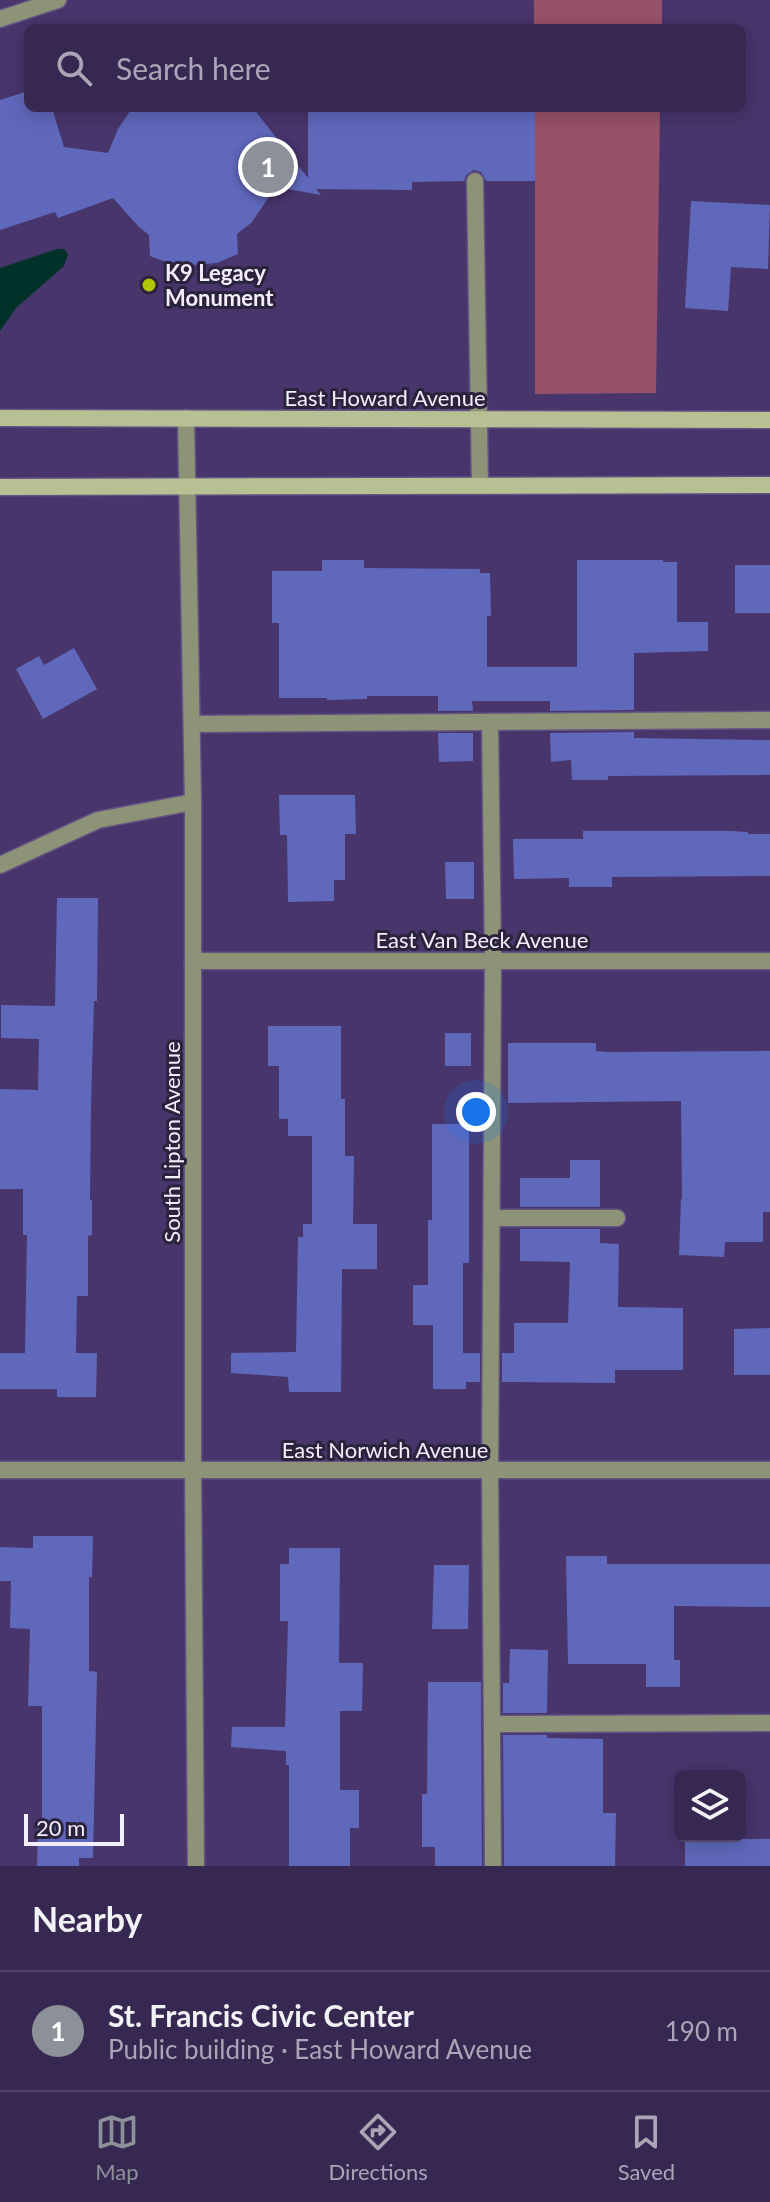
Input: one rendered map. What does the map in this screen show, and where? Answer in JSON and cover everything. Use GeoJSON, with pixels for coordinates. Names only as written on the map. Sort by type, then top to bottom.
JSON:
{"type":"FeatureCollection","features":[{"type":"Feature","properties":{"kind":"main road","name":"East Howard Avenue"},"geometry":{"type":"LineString","coordinates":[[0,418],[770,420]]}},
{"type":"Feature","properties":{"kind":"main road"},"geometry":{"type":"LineString","coordinates":[[0,487],[770,485]]}},
{"type":"Feature","properties":{"kind":"street"},"geometry":{"type":"LineString","coordinates":[[0,19],[58,0]]}},
{"type":"Feature","properties":{"kind":"street"},"geometry":{"type":"LineString","coordinates":[[475,181],[480,486]]}},
{"type":"Feature","properties":{"kind":"street","name":"South Lipton Avenue"},"geometry":{"type":"LineString","coordinates":[[186,418],[193,802],[196,1866]]}},
{"type":"Feature","properties":{"kind":"street"},"geometry":{"type":"LineString","coordinates":[[192,724],[770,720]]}},
{"type":"Feature","properties":{"kind":"street"},"geometry":{"type":"LineString","coordinates":[[490,722],[493,1866]]}},
{"type":"Feature","properties":{"kind":"street"},"geometry":{"type":"LineString","coordinates":[[0,865],[98,820],[193,802]]}},
{"type":"Feature","properties":{"kind":"street","name":"East Van Beck Avenue"},"geometry":{"type":"LineString","coordinates":[[193,961],[770,961]]}},
{"type":"Feature","properties":{"kind":"street"},"geometry":{"type":"LineString","coordinates":[[492,1218],[617,1218]]}},
{"type":"Feature","properties":{"kind":"street","name":"East Norwich Avenue"},"geometry":{"type":"LineString","coordinates":[[0,1470],[770,1470]]}},
{"type":"Feature","properties":{"kind":"street"},"geometry":{"type":"LineString","coordinates":[[492,1724],[770,1723]]}},
{"type":"Feature","properties":{"kind":"shaded area"},"geometry":{"type":"Polygon","coordinates":[[[534,0],[662,0],[662,24],[534,24],[534,0]]]}},
{"type":"Feature","properties":{"kind":"shaded area"},"geometry":{"type":"Polygon","coordinates":[[[535,112],[660,112],[656,393],[535,394],[535,112]]]}},
{"type":"Feature","properties":{"kind":"shaded area"},"geometry":{"type":"Polygon","coordinates":[[[64,249],[68,254],[64,266],[16,308],[0,331],[0,268],[64,249]]]}},
{"type":"Feature","properties":{"kind":"building"},"geometry":{"type":"Polygon","coordinates":[[[24,92],[24,112],[53,112],[64,147],[108,153],[129,112],[256,112],[308,178],[308,112],[535,112],[535,181],[486,181],[481,172],[474,170],[466,175],[464,181],[412,182],[412,190],[316,189],[321,195],[276,187],[251,223],[237,234],[238,254],[217,263],[192,265],[166,262],[150,256],[149,235],[113,198],[58,218],[55,212],[0,230],[0,100],[24,92]]]}},
{"type":"Feature","properties":{"kind":"building"},"geometry":{"type":"Polygon","coordinates":[[[691,201],[770,205],[768,269],[731,267],[728,311],[685,308],[691,201]]]}},
{"type":"Feature","properties":{"kind":"building"},"geometry":{"type":"Polygon","coordinates":[[[322,560],[364,560],[364,568],[480,569],[480,573],[490,573],[487,667],[577,667],[577,560],[677,562],[677,622],[708,622],[708,651],[634,653],[634,710],[550,711],[550,701],[472,701],[473,711],[438,711],[438,696],[367,696],[367,699],[327,700],[279,698],[279,623],[272,623],[272,571],[322,571],[322,560]]]}},
{"type":"Feature","properties":{"kind":"building"},"geometry":{"type":"Polygon","coordinates":[[[735,565],[770,565],[770,613],[735,613],[735,565]]]}},
{"type":"Feature","properties":{"kind":"building"},"geometry":{"type":"Polygon","coordinates":[[[74,648],[97,689],[43,719],[16,669],[39,656],[44,665],[74,648]]]}},
{"type":"Feature","properties":{"kind":"building"},"geometry":{"type":"Polygon","coordinates":[[[634,732],[634,738],[770,740],[770,775],[608,776],[608,780],[572,780],[571,760],[551,762],[550,733],[634,732]]]}},
{"type":"Feature","properties":{"kind":"building"},"geometry":{"type":"Polygon","coordinates":[[[438,733],[473,733],[473,761],[439,762],[438,733]]]}},
{"type":"Feature","properties":{"kind":"building"},"geometry":{"type":"Polygon","coordinates":[[[279,795],[355,795],[356,834],[345,834],[345,880],[334,880],[334,901],[288,902],[287,835],[280,835],[279,795]]]}},
{"type":"Feature","properties":{"kind":"building"},"geometry":{"type":"Polygon","coordinates":[[[583,831],[770,834],[770,876],[612,877],[612,887],[569,887],[569,878],[514,879],[513,839],[583,839],[583,831]]]}},
{"type":"Feature","properties":{"kind":"building"},"geometry":{"type":"Polygon","coordinates":[[[445,862],[474,862],[474,899],[446,899],[445,862]]]}},
{"type":"Feature","properties":{"kind":"building"},"geometry":{"type":"Polygon","coordinates":[[[57,898],[98,898],[97,1001],[94,1001],[91,1105],[92,1235],[88,1236],[88,1296],[77,1296],[76,1353],[97,1353],[96,1397],[57,1397],[57,1389],[0,1389],[0,1353],[25,1353],[27,1235],[23,1235],[23,1189],[0,1189],[0,1089],[38,1090],[39,1039],[1,1038],[1,1005],[55,1006],[57,898]]]}},
{"type":"Feature","properties":{"kind":"building"},"geometry":{"type":"Polygon","coordinates":[[[268,1026],[341,1026],[345,1156],[354,1156],[353,1224],[377,1224],[377,1269],[342,1269],[341,1392],[289,1392],[288,1377],[231,1373],[231,1353],[296,1352],[298,1237],[303,1237],[303,1224],[312,1224],[312,1136],[288,1136],[288,1119],[279,1119],[279,1066],[268,1066],[268,1026]]]}},
{"type":"Feature","properties":{"kind":"building"},"geometry":{"type":"Polygon","coordinates":[[[445,1033],[471,1033],[471,1066],[445,1066],[445,1033]]]}},
{"type":"Feature","properties":{"kind":"building"},"geometry":{"type":"Polygon","coordinates":[[[508,1043],[596,1043],[596,1051],[610,1052],[770,1051],[770,1212],[763,1212],[763,1242],[725,1242],[724,1257],[679,1255],[681,1101],[508,1103],[508,1043]]]}},
{"type":"Feature","properties":{"kind":"building"},"geometry":{"type":"Polygon","coordinates":[[[432,1124],[469,1124],[469,1263],[463,1263],[463,1353],[480,1353],[480,1382],[466,1382],[466,1389],[433,1389],[433,1325],[413,1325],[413,1285],[428,1285],[432,1124]]]}},
{"type":"Feature","properties":{"kind":"building"},"geometry":{"type":"Polygon","coordinates":[[[570,1160],[600,1160],[600,1207],[520,1207],[520,1178],[570,1178],[570,1160]]]}},
{"type":"Feature","properties":{"kind":"building"},"geometry":{"type":"Polygon","coordinates":[[[520,1229],[600,1229],[600,1243],[619,1244],[618,1307],[683,1308],[683,1370],[615,1370],[615,1383],[502,1382],[502,1353],[514,1353],[514,1323],[568,1323],[570,1262],[520,1261],[520,1229]]]}},
{"type":"Feature","properties":{"kind":"building"},"geometry":{"type":"Polygon","coordinates":[[[770,1328],[770,1375],[734,1375],[734,1329],[770,1328]]]}},
{"type":"Feature","properties":{"kind":"building"},"geometry":{"type":"Polygon","coordinates":[[[33,1536],[93,1536],[92,1577],[89,1577],[89,1671],[97,1672],[93,1858],[79,1858],[79,1866],[37,1866],[38,1819],[42,1819],[42,1706],[28,1706],[30,1629],[10,1628],[11,1581],[0,1581],[0,1547],[33,1548],[33,1536]]]}},
{"type":"Feature","properties":{"kind":"building"},"geometry":{"type":"Polygon","coordinates":[[[289,1548],[340,1548],[339,1663],[363,1663],[362,1711],[340,1711],[340,1790],[359,1790],[359,1828],[350,1828],[350,1866],[289,1866],[289,1765],[286,1765],[286,1751],[231,1747],[232,1727],[285,1727],[288,1621],[280,1621],[280,1564],[289,1564],[289,1548]]]}},
{"type":"Feature","properties":{"kind":"building"},"geometry":{"type":"Polygon","coordinates":[[[566,1556],[607,1556],[607,1564],[770,1564],[770,1607],[674,1606],[674,1660],[680,1660],[680,1687],[646,1687],[646,1664],[568,1664],[566,1556]]]}},
{"type":"Feature","properties":{"kind":"building"},"geometry":{"type":"Polygon","coordinates":[[[434,1565],[469,1565],[468,1629],[432,1629],[434,1565]]]}},
{"type":"Feature","properties":{"kind":"building"},"geometry":{"type":"Polygon","coordinates":[[[510,1649],[548,1650],[547,1713],[503,1713],[503,1683],[509,1683],[510,1649]]]}},
{"type":"Feature","properties":{"kind":"building"},"geometry":{"type":"Polygon","coordinates":[[[428,1682],[481,1682],[482,1866],[435,1866],[435,1847],[422,1847],[422,1794],[427,1794],[428,1682]]]}},
{"type":"Feature","properties":{"kind":"building"},"geometry":{"type":"Polygon","coordinates":[[[503,1735],[603,1739],[603,1813],[616,1813],[615,1866],[504,1866],[503,1735]]]}},
{"type":"Feature","properties":{"kind":"building"},"geometry":{"type":"Polygon","coordinates":[[[770,1839],[770,1866],[685,1866],[685,1842],[770,1839]]]}},
{"type":"Feature","properties":{"kind":"place","name":"St. Francis Civic Center"},"geometry":{"type":"Point","coordinates":[268,167]}},
{"type":"Feature","properties":{"kind":"place","name":"K9 Legacy Monument"},"geometry":{"type":"Point","coordinates":[149,285]}}]}
